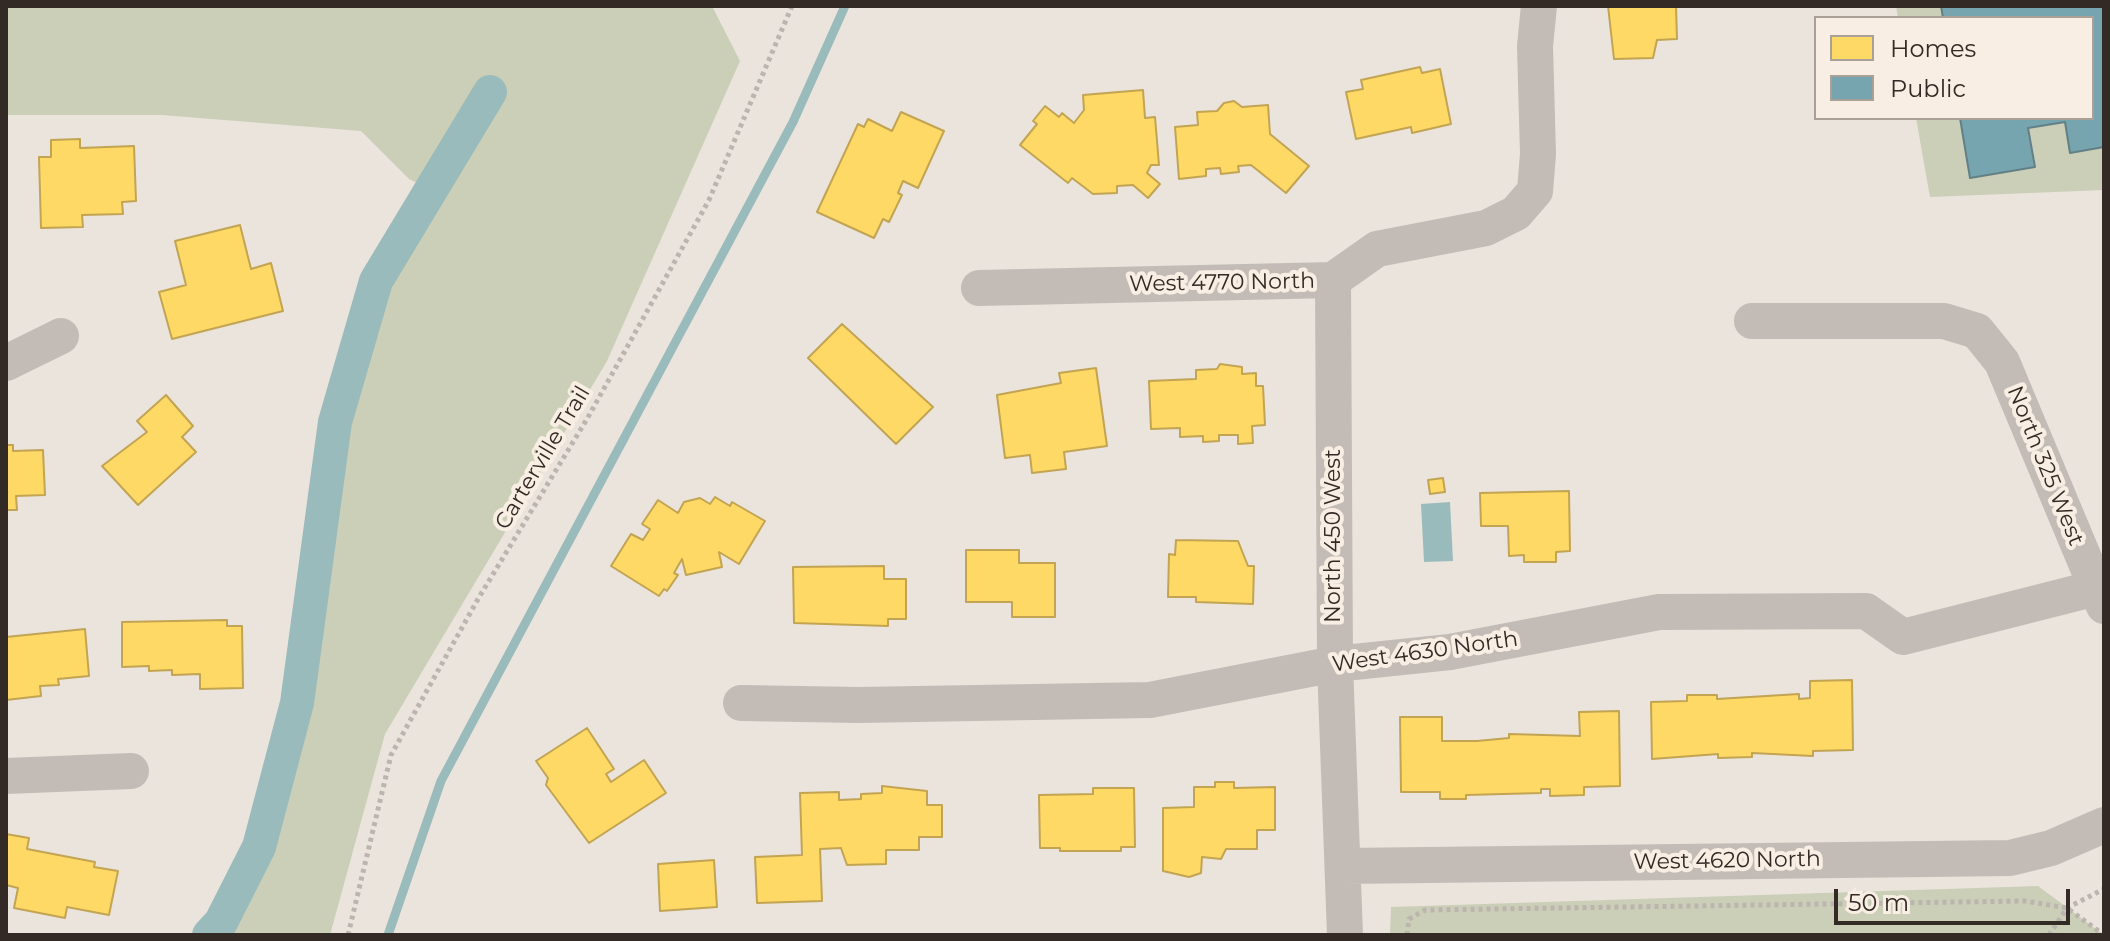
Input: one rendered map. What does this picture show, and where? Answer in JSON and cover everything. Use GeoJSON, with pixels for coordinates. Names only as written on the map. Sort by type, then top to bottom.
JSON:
{"type":"FeatureCollection","features":[{"type":"Feature","properties":{"kind":"street","name":"West 4770 North"},"geometry":{"type":"LineString","coordinates":[[979,288],[1333,280],[1377,249],[1486,228],[1516,213],[1535,191],[1538,154],[1535,46],[1539,6]]}},
{"type":"Feature","properties":{"kind":"street","name":"North 450 West"},"geometry":{"type":"LineString","coordinates":[[1333,280],[1335,664],[1345,935]]}},
{"type":"Feature","properties":{"kind":"street","name":"North 325 West"},"geometry":{"type":"LineString","coordinates":[[1752,321],[1944,321],[1977,331],[2002,362],[2100,597]]}},
{"type":"Feature","properties":{"kind":"street"},"geometry":{"type":"LineString","coordinates":[[6,363],[61,336]]}},
{"type":"Feature","properties":{"kind":"street","name":"West 4630 North"},"geometry":{"type":"LineString","coordinates":[[741,703],[859,705],[1150,700],[1335,664],[1450,652],[1659,612],[1866,611],[1903,637],[2100,597]]}},
{"type":"Feature","properties":{"kind":"street"},"geometry":{"type":"LineString","coordinates":[[6,776],[131,771]]}},
{"type":"Feature","properties":{"kind":"street","name":"West 4620 North"},"geometry":{"type":"LineString","coordinates":[[1344,866],[2010,858],[2051,848],[2104,825]]}},
{"type":"Feature","properties":{"kind":"path","name":"Carterville Trail"},"geometry":{"type":"LineString","coordinates":[[348,935],[391,755],[478,599],[587,419],[709,200],[792,6]]}},
{"type":"Feature","properties":{"kind":"path"},"geometry":{"type":"LineString","coordinates":[[2049,935],[2067,908],[2104,889]]}},
{"type":"Feature","properties":{"kind":"path"},"geometry":{"type":"LineString","coordinates":[[1407,935],[1409,919],[1425,910],[2025,901],[2067,908],[2104,935]]}},
{"type":"Feature","properties":{"kind":"green space"},"geometry":{"type":"Polygon","coordinates":[[[6,6],[712,6],[740,61],[607,361],[385,734],[330,935],[221,935],[231,924],[275,812],[320,597],[342,423],[388,287],[439,194],[409,179],[361,131],[162,115],[6,115],[6,6]]]}},
{"type":"Feature","properties":{"kind":"green space"},"geometry":{"type":"Polygon","coordinates":[[[1896,6],[2104,6],[2104,190],[1930,197],[1916,120],[2094,120],[2094,16],[1898,16],[1896,6]]]}},
{"type":"Feature","properties":{"kind":"green space"},"geometry":{"type":"Polygon","coordinates":[[[2038,886],[2104,935],[1390,935],[1391,907],[2038,886]]]}},
{"type":"Feature","properties":{"kind":"water"},"geometry":{"type":"Polygon","coordinates":[[[1450,502],[1453,561],[1424,562],[1421,504],[1450,502]]]}},
{"type":"Feature","properties":{"kind":"building: Homes"},"geometry":{"type":"Polygon","coordinates":[[[1608,6],[1676,6],[1677,39],[1657,40],[1653,58],[1614,59],[1608,6]]]}},
{"type":"Feature","properties":{"kind":"building: Homes"},"geometry":{"type":"Polygon","coordinates":[[[1420,67],[1422,73],[1440,69],[1451,124],[1412,133],[1411,127],[1356,139],[1346,92],[1363,89],[1361,80],[1420,67]]]}},
{"type":"Feature","properties":{"kind":"building: Homes"},"geometry":{"type":"Polygon","coordinates":[[[1143,90],[1145,118],[1155,117],[1159,165],[1151,165],[1147,173],[1160,184],[1148,198],[1133,185],[1117,186],[1117,193],[1093,194],[1072,178],[1068,183],[1020,145],[1037,124],[1033,121],[1045,106],[1059,117],[1062,113],[1074,123],[1084,110],[1083,95],[1143,90]]]}},
{"type":"Feature","properties":{"kind":"building: Homes"},"geometry":{"type":"Polygon","coordinates":[[[1234,101],[1242,107],[1268,105],[1270,134],[1309,166],[1286,193],[1251,165],[1238,166],[1239,172],[1221,174],[1220,168],[1206,169],[1206,176],[1179,179],[1175,127],[1198,125],[1197,112],[1217,111],[1224,103],[1234,101]]]}},
{"type":"Feature","properties":{"kind":"building: Homes"},"geometry":{"type":"Polygon","coordinates":[[[901,112],[944,131],[918,188],[903,181],[898,193],[902,195],[889,222],[883,219],[874,238],[817,212],[858,124],[864,127],[868,119],[892,131],[901,112]]]}},
{"type":"Feature","properties":{"kind":"building: Homes"},"geometry":{"type":"Polygon","coordinates":[[[80,139],[80,148],[134,146],[136,201],[122,202],[123,214],[82,215],[83,227],[41,228],[39,157],[51,157],[51,140],[80,139]]]}},
{"type":"Feature","properties":{"kind":"building: Homes"},"geometry":{"type":"Polygon","coordinates":[[[240,225],[251,269],[271,263],[283,311],[172,339],[159,292],[186,285],[175,241],[240,225]]]}},
{"type":"Feature","properties":{"kind":"building: Homes"},"geometry":{"type":"Polygon","coordinates":[[[842,324],[933,407],[896,444],[808,358],[842,324]]]}},
{"type":"Feature","properties":{"kind":"building: Homes"},"geometry":{"type":"Polygon","coordinates":[[[1220,364],[1242,367],[1242,374],[1256,373],[1256,386],[1263,386],[1265,425],[1252,426],[1253,443],[1238,444],[1238,435],[1219,435],[1219,441],[1203,442],[1203,436],[1180,437],[1180,428],[1151,429],[1149,381],[1196,379],[1196,370],[1217,369],[1220,364]]]}},
{"type":"Feature","properties":{"kind":"building: Homes"},"geometry":{"type":"Polygon","coordinates":[[[1096,368],[1107,446],[1064,452],[1066,469],[1032,473],[1030,455],[1005,458],[997,395],[1061,383],[1059,373],[1096,368]]]}},
{"type":"Feature","properties":{"kind":"building: Homes"},"geometry":{"type":"Polygon","coordinates":[[[166,395],[193,426],[182,437],[196,452],[138,505],[102,466],[147,432],[137,421],[166,395]]]}},
{"type":"Feature","properties":{"kind":"building: Homes"},"geometry":{"type":"Polygon","coordinates":[[[6,445],[13,445],[13,451],[43,450],[45,495],[16,496],[17,510],[6,510],[6,445]]]}},
{"type":"Feature","properties":{"kind":"building: Homes"},"geometry":{"type":"Polygon","coordinates":[[[1443,478],[1445,492],[1430,494],[1428,480],[1443,478]]]}},
{"type":"Feature","properties":{"kind":"building: Homes"},"geometry":{"type":"Polygon","coordinates":[[[1569,491],[1570,551],[1556,552],[1556,562],[1524,562],[1524,555],[1509,556],[1508,526],[1481,526],[1480,493],[1569,491]]]}},
{"type":"Feature","properties":{"kind":"building: Homes"},"geometry":{"type":"Polygon","coordinates":[[[715,497],[730,506],[732,502],[765,521],[739,564],[719,552],[722,567],[686,575],[682,559],[674,573],[678,575],[667,591],[664,589],[659,596],[611,566],[631,534],[643,540],[650,529],[642,524],[658,500],[678,513],[684,502],[700,498],[710,504],[715,497]]]}},
{"type":"Feature","properties":{"kind":"building: Homes"},"geometry":{"type":"Polygon","coordinates":[[[1176,540],[1238,541],[1248,566],[1254,566],[1253,604],[1196,602],[1196,597],[1168,597],[1169,554],[1175,555],[1176,540]]]}},
{"type":"Feature","properties":{"kind":"building: Homes"},"geometry":{"type":"Polygon","coordinates":[[[966,550],[1019,550],[1019,563],[1055,563],[1055,617],[1012,617],[1012,602],[966,602],[966,550]]]}},
{"type":"Feature","properties":{"kind":"building: Homes"},"geometry":{"type":"Polygon","coordinates":[[[884,566],[884,579],[906,579],[906,619],[888,619],[888,626],[794,623],[793,567],[884,566]]]}},
{"type":"Feature","properties":{"kind":"building: Homes"},"geometry":{"type":"Polygon","coordinates":[[[227,620],[227,626],[242,626],[243,688],[200,689],[200,674],[172,675],[172,670],[149,671],[149,666],[122,667],[122,622],[227,620]]]}},
{"type":"Feature","properties":{"kind":"building: Homes"},"geometry":{"type":"Polygon","coordinates":[[[85,629],[89,676],[58,679],[59,685],[40,686],[41,696],[6,700],[6,637],[85,629]]]}},
{"type":"Feature","properties":{"kind":"building: Homes"},"geometry":{"type":"Polygon","coordinates":[[[1852,680],[1853,750],[1813,751],[1813,756],[1752,753],[1752,757],[1718,758],[1718,754],[1652,759],[1651,702],[1687,701],[1687,695],[1717,695],[1717,699],[1799,694],[1799,699],[1810,698],[1810,681],[1852,680]]]}},
{"type":"Feature","properties":{"kind":"building: Homes"},"geometry":{"type":"Polygon","coordinates":[[[1619,711],[1620,786],[1584,787],[1584,795],[1550,796],[1550,789],[1541,789],[1541,793],[1466,795],[1466,799],[1440,799],[1440,792],[1401,792],[1400,717],[1442,717],[1442,741],[1477,741],[1509,738],[1509,734],[1580,736],[1579,712],[1619,711]]]}},
{"type":"Feature","properties":{"kind":"building: Homes"},"geometry":{"type":"Polygon","coordinates":[[[587,728],[614,769],[606,774],[611,782],[644,760],[666,793],[589,843],[546,785],[548,778],[536,761],[587,728]]]}},
{"type":"Feature","properties":{"kind":"building: Homes"},"geometry":{"type":"Polygon","coordinates":[[[1215,782],[1234,782],[1234,788],[1275,787],[1275,830],[1257,830],[1257,849],[1226,849],[1221,859],[1202,857],[1201,873],[1189,877],[1163,871],[1163,808],[1194,807],[1194,787],[1215,787],[1215,782]]]}},
{"type":"Feature","properties":{"kind":"building: Homes"},"geometry":{"type":"Polygon","coordinates":[[[882,786],[927,791],[927,805],[942,805],[942,837],[919,837],[919,850],[886,850],[886,864],[847,865],[841,848],[820,849],[822,901],[757,903],[755,857],[802,855],[800,793],[839,792],[839,800],[861,799],[861,794],[882,793],[882,786]]]}},
{"type":"Feature","properties":{"kind":"building: Homes"},"geometry":{"type":"Polygon","coordinates":[[[1093,788],[1134,788],[1135,847],[1121,847],[1121,851],[1040,848],[1039,795],[1093,794],[1093,788]]]}},
{"type":"Feature","properties":{"kind":"building: Homes"},"geometry":{"type":"Polygon","coordinates":[[[6,834],[29,838],[27,849],[95,862],[94,867],[118,871],[109,915],[67,907],[65,918],[14,908],[18,888],[6,885],[6,834]]]}},
{"type":"Feature","properties":{"kind":"building: Homes"},"geometry":{"type":"Polygon","coordinates":[[[714,860],[717,907],[660,911],[658,864],[714,860]]]}},
{"type":"Feature","properties":{"kind":"building: Public"},"geometry":{"type":"Polygon","coordinates":[[[1941,6],[2104,6],[2104,147],[2070,153],[2065,122],[2028,128],[2035,167],[1970,178],[1960,120],[2094,120],[2094,16],[1943,16],[1941,6]]]}},
{"type":"Feature","properties":{"kind":"waterway"},"geometry":{"type":"LineString","coordinates":[[388,935],[441,781],[793,122],[845,6]]}},
{"type":"Feature","properties":{"kind":"waterway"},"geometry":{"type":"LineString","coordinates":[[209,935],[221,922],[259,847],[297,703],[335,422],[376,281],[490,92]]}}]}
